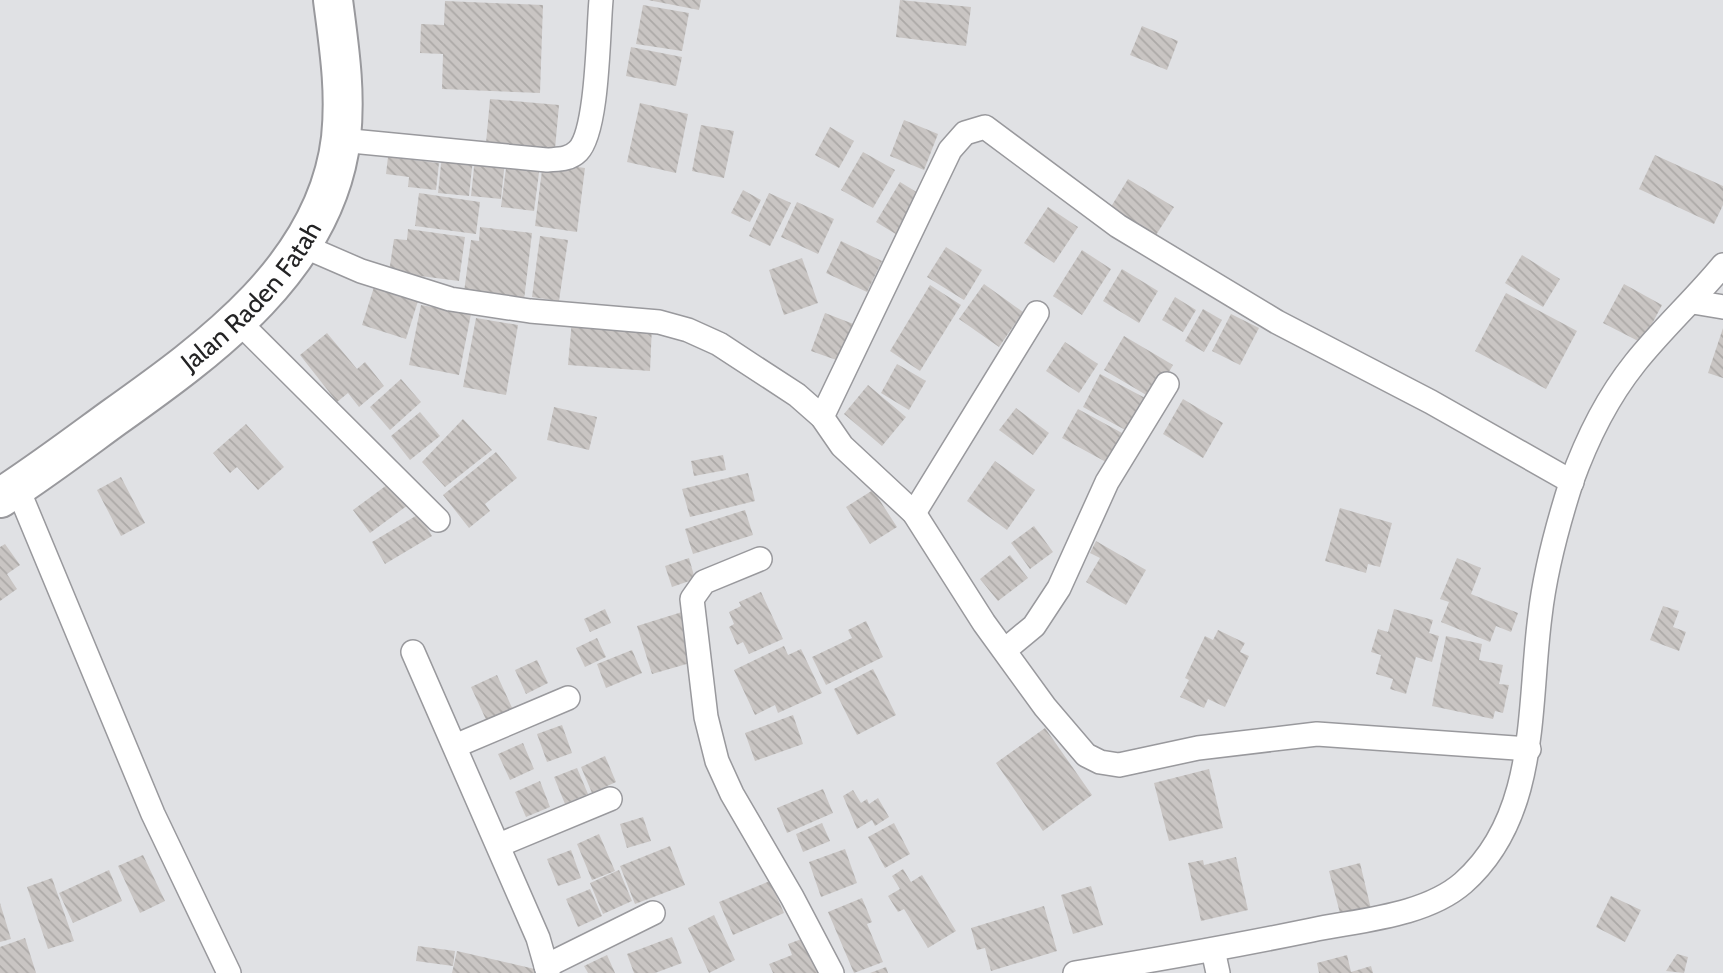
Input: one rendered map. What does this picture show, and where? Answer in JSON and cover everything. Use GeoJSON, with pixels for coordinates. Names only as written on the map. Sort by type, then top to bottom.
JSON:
{"type":"FeatureCollection","features":[{"type":"Feature","properties":{"kind":"highway","name":"Jalan Raden Fatah"},"geometry":{"type":"LineString","coordinates":[[8,493],[175,374],[239,323],[301,245],[332,178],[341,140],[345,84],[333,0]]}},
{"type":"Feature","properties":{"kind":"street"},"geometry":{"type":"LineString","coordinates":[[341,140],[547,160],[567,159],[576,154],[591,127],[601,0]]}},
{"type":"Feature","properties":{"kind":"street"},"geometry":{"type":"LineString","coordinates":[[822,417],[950,150],[965,133],[985,127],[1118,226],[1277,323],[1431,402],[1572,482]]}},
{"type":"Feature","properties":{"kind":"street"},"geometry":{"type":"LineString","coordinates":[[301,245],[361,271],[450,299],[530,311],[659,321],[719,344],[797,395],[822,417],[842,446],[914,513],[984,623],[1071,738],[1086,755],[1100,762],[1119,765],[1198,748],[1317,734],[1529,749]]}},
{"type":"Feature","properties":{"kind":"street"},"geometry":{"type":"LineString","coordinates":[[1075,973],[1213,950],[1394,913],[1430,901],[1462,884],[1500,834],[1515,799],[1529,749],[1541,606],[1549,560],[1572,482],[1590,436],[1636,363],[1693,302],[1723,265]]}},
{"type":"Feature","properties":{"kind":"street"},"geometry":{"type":"LineString","coordinates":[[1693,302],[1723,307]]}},
{"type":"Feature","properties":{"kind":"street"},"geometry":{"type":"LineString","coordinates":[[914,513],[1037,313]]}},
{"type":"Feature","properties":{"kind":"street"},"geometry":{"type":"LineString","coordinates":[[239,323],[438,520]]}},
{"type":"Feature","properties":{"kind":"street"},"geometry":{"type":"LineString","coordinates":[[1005,650],[1034,626],[1059,588],[1107,482],[1167,384]]}},
{"type":"Feature","properties":{"kind":"street"},"geometry":{"type":"LineString","coordinates":[[8,493],[153,814],[229,973]]}},
{"type":"Feature","properties":{"kind":"street"},"geometry":{"type":"LineString","coordinates":[[760,559],[704,582],[692,599],[706,717],[724,780],[806,921],[832,973]]}},
{"type":"Feature","properties":{"kind":"street"},"geometry":{"type":"LineString","coordinates":[[413,652],[499,845],[538,938],[547,969],[653,913]]}},
{"type":"Feature","properties":{"kind":"street"},"geometry":{"type":"LineString","coordinates":[[455,746],[568,698]]}},
{"type":"Feature","properties":{"kind":"street"},"geometry":{"type":"LineString","coordinates":[[499,845],[610,799]]}},
{"type":"Feature","properties":{"kind":"street"},"geometry":{"type":"LineString","coordinates":[[1213,950],[1218,973]]}},
{"type":"Feature","properties":{"kind":"building"},"geometry":{"type":"Polygon","coordinates":[[[648,0],[701,0],[699,10],[648,0]]]}},
{"type":"Feature","properties":{"kind":"building"},"geometry":{"type":"Polygon","coordinates":[[[900,0],[971,7],[966,46],[896,37],[900,0]]]}},
{"type":"Feature","properties":{"kind":"building"},"geometry":{"type":"Polygon","coordinates":[[[445,1],[543,5],[540,93],[442,89],[443,54],[420,53],[421,24],[444,25],[445,1]]]}},
{"type":"Feature","properties":{"kind":"building"},"geometry":{"type":"Polygon","coordinates":[[[643,5],[689,13],[682,51],[636,44],[643,5]]]}},
{"type":"Feature","properties":{"kind":"building"},"geometry":{"type":"Polygon","coordinates":[[[1142,26],[1178,41],[1167,70],[1130,55],[1142,26]]]}},
{"type":"Feature","properties":{"kind":"building"},"geometry":{"type":"Polygon","coordinates":[[[631,47],[682,57],[676,86],[626,76],[631,47]]]}},
{"type":"Feature","properties":{"kind":"building"},"geometry":{"type":"Polygon","coordinates":[[[490,99],[559,105],[555,149],[486,143],[490,99]]]}},
{"type":"Feature","properties":{"kind":"building"},"geometry":{"type":"Polygon","coordinates":[[[640,103],[688,114],[676,173],[627,162],[640,103]]]}},
{"type":"Feature","properties":{"kind":"building"},"geometry":{"type":"Polygon","coordinates":[[[904,120],[938,134],[924,170],[890,156],[904,120]]]}},
{"type":"Feature","properties":{"kind":"building"},"geometry":{"type":"Polygon","coordinates":[[[701,125],[734,131],[724,178],[692,171],[701,125]]]}},
{"type":"Feature","properties":{"kind":"building"},"geometry":{"type":"Polygon","coordinates":[[[830,127],[854,141],[839,168],[815,155],[830,127]]]}},
{"type":"Feature","properties":{"kind":"building"},"geometry":{"type":"Polygon","coordinates":[[[863,152],[895,170],[873,208],[841,190],[863,152]]]}},
{"type":"Feature","properties":{"kind":"building"},"geometry":{"type":"Polygon","coordinates":[[[442,155],[473,158],[469,196],[438,193],[442,155]]]}},
{"type":"Feature","properties":{"kind":"building"},"geometry":{"type":"Polygon","coordinates":[[[1655,155],[1723,186],[1723,205],[1714,224],[1639,189],[1655,155]]]}},
{"type":"Feature","properties":{"kind":"building"},"geometry":{"type":"Polygon","coordinates":[[[388,157],[439,163],[436,190],[408,187],[409,177],[386,174],[388,157]]]}},
{"type":"Feature","properties":{"kind":"building"},"geometry":{"type":"Polygon","coordinates":[[[475,158],[505,161],[501,199],[471,196],[475,158]]]}},
{"type":"Feature","properties":{"kind":"building"},"geometry":{"type":"Polygon","coordinates":[[[507,160],[540,165],[534,211],[501,207],[507,160]]]}},
{"type":"Feature","properties":{"kind":"building"},"geometry":{"type":"Polygon","coordinates":[[[543,162],[585,168],[577,232],[535,226],[543,162]]]}},
{"type":"Feature","properties":{"kind":"building"},"geometry":{"type":"Polygon","coordinates":[[[1128,179],[1174,207],[1154,238],[1109,210],[1128,179]]]}},
{"type":"Feature","properties":{"kind":"building"},"geometry":{"type":"Polygon","coordinates":[[[900,182],[923,196],[899,236],[876,222],[900,182]]]}},
{"type":"Feature","properties":{"kind":"building"},"geometry":{"type":"Polygon","coordinates":[[[743,190],[761,200],[750,222],[731,213],[743,190]]]}},
{"type":"Feature","properties":{"kind":"building"},"geometry":{"type":"Polygon","coordinates":[[[419,193],[480,202],[476,234],[415,226],[419,193]]]}},
{"type":"Feature","properties":{"kind":"building"},"geometry":{"type":"Polygon","coordinates":[[[769,193],[791,203],[770,246],[749,236],[769,193]]]}},
{"type":"Feature","properties":{"kind":"building"},"geometry":{"type":"Polygon","coordinates":[[[797,202],[834,219],[818,254],[781,237],[797,202]]]}},
{"type":"Feature","properties":{"kind":"building"},"geometry":{"type":"Polygon","coordinates":[[[1048,207],[1078,227],[1054,263],[1024,243],[1048,207]]]}},
{"type":"Feature","properties":{"kind":"building"},"geometry":{"type":"Polygon","coordinates":[[[480,227],[532,233],[524,300],[464,292],[471,240],[479,241],[480,227]]]}},
{"type":"Feature","properties":{"kind":"building"},"geometry":{"type":"Polygon","coordinates":[[[408,229],[465,237],[459,281],[389,272],[394,239],[407,240],[408,229]]]}},
{"type":"Feature","properties":{"kind":"building"},"geometry":{"type":"Polygon","coordinates":[[[540,236],[568,240],[559,301],[532,297],[540,236]]]}},
{"type":"Feature","properties":{"kind":"building"},"geometry":{"type":"Polygon","coordinates":[[[841,241],[882,261],[867,292],[826,273],[841,241]]]}},
{"type":"Feature","properties":{"kind":"building"},"geometry":{"type":"Polygon","coordinates":[[[946,247],[982,270],[964,300],[927,277],[946,247]]]}},
{"type":"Feature","properties":{"kind":"building"},"geometry":{"type":"Polygon","coordinates":[[[1082,250],[1111,269],[1082,315],[1053,296],[1082,250]]]}},
{"type":"Feature","properties":{"kind":"building"},"geometry":{"type":"Polygon","coordinates":[[[1522,255],[1560,279],[1543,307],[1505,283],[1522,255]]]}},
{"type":"Feature","properties":{"kind":"building"},"geometry":{"type":"Polygon","coordinates":[[[802,258],[818,303],[784,315],[769,270],[802,258]]]}},
{"type":"Feature","properties":{"kind":"building"},"geometry":{"type":"Polygon","coordinates":[[[1122,269],[1158,291],[1139,323],[1103,301],[1122,269]]]}},
{"type":"Feature","properties":{"kind":"building"},"geometry":{"type":"Polygon","coordinates":[[[984,284],[1023,312],[999,347],[959,319],[984,284]]]}},
{"type":"Feature","properties":{"kind":"building"},"geometry":{"type":"Polygon","coordinates":[[[1624,284],[1662,305],[1642,343],[1603,323],[1624,284]]]}},
{"type":"Feature","properties":{"kind":"building"},"geometry":{"type":"Polygon","coordinates":[[[930,285],[961,305],[920,371],[890,351],[930,285]]]}},
{"type":"Feature","properties":{"kind":"building"},"geometry":{"type":"Polygon","coordinates":[[[374,287],[418,301],[406,339],[362,325],[374,287]]]}},
{"type":"Feature","properties":{"kind":"building"},"geometry":{"type":"Polygon","coordinates":[[[1506,293],[1577,331],[1546,389],[1475,351],[1506,293]]]}},
{"type":"Feature","properties":{"kind":"building"},"geometry":{"type":"Polygon","coordinates":[[[1175,297],[1196,310],[1183,332],[1162,320],[1175,297]]]}},
{"type":"Feature","properties":{"kind":"building"},"geometry":{"type":"Polygon","coordinates":[[[421,305],[471,314],[459,375],[409,365],[421,305]]]}},
{"type":"Feature","properties":{"kind":"building"},"geometry":{"type":"Polygon","coordinates":[[[1203,309],[1222,320],[1204,352],[1185,341],[1203,309]]]}},
{"type":"Feature","properties":{"kind":"building"},"geometry":{"type":"Polygon","coordinates":[[[825,313],[856,325],[842,362],[811,351],[825,313]]]}},
{"type":"Feature","properties":{"kind":"building"},"geometry":{"type":"Polygon","coordinates":[[[1231,314],[1259,328],[1240,365],[1212,351],[1231,314]]]}},
{"type":"Feature","properties":{"kind":"building"},"geometry":{"type":"Polygon","coordinates":[[[476,318],[518,325],[506,395],[463,387],[476,318]]]}},
{"type":"Feature","properties":{"kind":"building"},"geometry":{"type":"Polygon","coordinates":[[[572,320],[652,326],[650,371],[568,365],[572,320]]]}},
{"type":"Feature","properties":{"kind":"building"},"geometry":{"type":"Polygon","coordinates":[[[1723,328],[1723,378],[1708,373],[1723,328]]]}},
{"type":"Feature","properties":{"kind":"building"},"geometry":{"type":"Polygon","coordinates":[[[327,333],[357,369],[365,362],[384,386],[359,407],[348,393],[337,402],[300,355],[327,333]]]}},
{"type":"Feature","properties":{"kind":"building"},"geometry":{"type":"Polygon","coordinates":[[[1124,336],[1173,365],[1153,399],[1104,370],[1124,336]]]}},
{"type":"Feature","properties":{"kind":"building"},"geometry":{"type":"Polygon","coordinates":[[[1065,342],[1098,364],[1079,393],[1046,371],[1065,342]]]}},
{"type":"Feature","properties":{"kind":"building"},"geometry":{"type":"Polygon","coordinates":[[[897,364],[926,381],[909,410],[881,393],[897,364]]]}},
{"type":"Feature","properties":{"kind":"building"},"geometry":{"type":"Polygon","coordinates":[[[1100,374],[1147,399],[1129,432],[1083,407],[1100,374]]]}},
{"type":"Feature","properties":{"kind":"building"},"geometry":{"type":"Polygon","coordinates":[[[401,379],[421,402],[390,430],[370,407],[401,379]]]}},
{"type":"Feature","properties":{"kind":"building"},"geometry":{"type":"Polygon","coordinates":[[[868,385],[906,417],[882,446],[844,414],[868,385]]]}},
{"type":"Feature","properties":{"kind":"building"},"geometry":{"type":"Polygon","coordinates":[[[1183,399],[1223,423],[1203,458],[1163,434],[1183,399]]]}},
{"type":"Feature","properties":{"kind":"building"},"geometry":{"type":"Polygon","coordinates":[[[554,407],[597,417],[589,450],[547,440],[554,407]]]}},
{"type":"Feature","properties":{"kind":"building"},"geometry":{"type":"Polygon","coordinates":[[[1016,408],[1049,433],[1033,455],[999,430],[1016,408]]]}},
{"type":"Feature","properties":{"kind":"building"},"geometry":{"type":"Polygon","coordinates":[[[1078,409],[1122,433],[1106,462],[1062,438],[1078,409]]]}},
{"type":"Feature","properties":{"kind":"building"},"geometry":{"type":"Polygon","coordinates":[[[420,412],[440,436],[410,460],[391,436],[420,412]]]}},
{"type":"Feature","properties":{"kind":"building"},"geometry":{"type":"Polygon","coordinates":[[[463,419],[492,450],[445,487],[422,462],[463,419]]]}},
{"type":"Feature","properties":{"kind":"building"},"geometry":{"type":"Polygon","coordinates":[[[246,424],[284,467],[258,490],[237,467],[230,473],[213,453],[246,424]]]}},
{"type":"Feature","properties":{"kind":"building"},"geometry":{"type":"Polygon","coordinates":[[[496,452],[517,478],[485,504],[490,511],[469,528],[443,495],[496,452]]]}},
{"type":"Feature","properties":{"kind":"building"},"geometry":{"type":"Polygon","coordinates":[[[723,455],[726,470],[694,476],[691,461],[723,455]]]}},
{"type":"Feature","properties":{"kind":"building"},"geometry":{"type":"Polygon","coordinates":[[[995,461],[1035,490],[1007,530],[967,501],[995,461]]]}},
{"type":"Feature","properties":{"kind":"building"},"geometry":{"type":"Polygon","coordinates":[[[748,473],[755,501],[690,517],[682,489],[748,473]]]}},
{"type":"Feature","properties":{"kind":"building"},"geometry":{"type":"Polygon","coordinates":[[[121,477],[145,523],[121,536],[97,490],[121,477]]]}},
{"type":"Feature","properties":{"kind":"building"},"geometry":{"type":"Polygon","coordinates":[[[391,482],[408,505],[370,533],[353,510],[391,482]]]}},
{"type":"Feature","properties":{"kind":"building"},"geometry":{"type":"Polygon","coordinates":[[[873,490],[897,527],[870,544],[846,507],[873,490]]]}},
{"type":"Feature","properties":{"kind":"building"},"geometry":{"type":"Polygon","coordinates":[[[1340,508],[1392,523],[1380,567],[1368,564],[1366,573],[1325,561],[1340,508]]]}},
{"type":"Feature","properties":{"kind":"building"},"geometry":{"type":"Polygon","coordinates":[[[745,510],[753,535],[693,554],[685,529],[745,510]]]}},
{"type":"Feature","properties":{"kind":"building"},"geometry":{"type":"Polygon","coordinates":[[[419,514],[432,536],[385,564],[372,542],[419,514]]]}},
{"type":"Feature","properties":{"kind":"building"},"geometry":{"type":"Polygon","coordinates":[[[1034,526],[1053,552],[1030,569],[1011,543],[1034,526]]]}},
{"type":"Feature","properties":{"kind":"building"},"geometry":{"type":"Polygon","coordinates":[[[1096,541],[1146,570],[1126,605],[1086,582],[1100,558],[1090,553],[1096,541]]]}},
{"type":"Feature","properties":{"kind":"building"},"geometry":{"type":"Polygon","coordinates":[[[5,544],[20,565],[7,574],[17,589],[0,601],[0,547],[5,544]]]}},
{"type":"Feature","properties":{"kind":"building"},"geometry":{"type":"Polygon","coordinates":[[[1010,555],[1028,578],[998,601],[980,579],[1010,555]]]}},
{"type":"Feature","properties":{"kind":"building"},"geometry":{"type":"Polygon","coordinates":[[[689,558],[695,579],[672,587],[665,566],[689,558]]]}},
{"type":"Feature","properties":{"kind":"building"},"geometry":{"type":"Polygon","coordinates":[[[1457,558],[1481,568],[1471,594],[1518,613],[1511,632],[1496,626],[1490,642],[1441,622],[1449,602],[1440,599],[1457,558]]]}},
{"type":"Feature","properties":{"kind":"building"},"geometry":{"type":"Polygon","coordinates":[[[761,592],[783,639],[749,654],[743,642],[737,645],[729,627],[734,624],[729,612],[741,606],[739,602],[761,592]]]}},
{"type":"Feature","properties":{"kind":"building"},"geometry":{"type":"Polygon","coordinates":[[[1663,606],[1679,611],[1673,627],[1686,632],[1679,651],[1650,640],[1663,606]]]}},
{"type":"Feature","properties":{"kind":"building"},"geometry":{"type":"Polygon","coordinates":[[[605,609],[611,623],[590,632],[584,619],[605,609]]]}},
{"type":"Feature","properties":{"kind":"building"},"geometry":{"type":"Polygon","coordinates":[[[1394,609],[1433,620],[1429,633],[1439,636],[1432,662],[1416,657],[1406,694],[1390,689],[1393,679],[1376,674],[1381,655],[1371,652],[1378,629],[1388,632],[1394,609]]]}},
{"type":"Feature","properties":{"kind":"building"},"geometry":{"type":"Polygon","coordinates":[[[682,612],[697,661],[652,674],[637,626],[682,612]]]}},
{"type":"Feature","properties":{"kind":"building"},"geometry":{"type":"Polygon","coordinates":[[[866,621],[883,657],[826,685],[812,657],[852,638],[848,630],[866,621]]]}},
{"type":"Feature","properties":{"kind":"building"},"geometry":{"type":"Polygon","coordinates":[[[1218,630],[1245,643],[1240,652],[1249,656],[1225,707],[1208,699],[1204,708],[1180,697],[1189,680],[1185,678],[1205,636],[1213,640],[1218,630]]]}},
{"type":"Feature","properties":{"kind":"building"},"geometry":{"type":"Polygon","coordinates":[[[1446,636],[1482,644],[1479,660],[1503,665],[1499,684],[1509,685],[1503,713],[1495,711],[1493,719],[1432,706],[1446,636]]]}},
{"type":"Feature","properties":{"kind":"building"},"geometry":{"type":"Polygon","coordinates":[[[597,638],[606,657],[585,667],[576,648],[597,638]]]}},
{"type":"Feature","properties":{"kind":"building"},"geometry":{"type":"Polygon","coordinates":[[[784,646],[788,655],[801,649],[822,693],[778,713],[775,705],[755,715],[734,670],[784,646]]]}},
{"type":"Feature","properties":{"kind":"building"},"geometry":{"type":"Polygon","coordinates":[[[632,650],[642,673],[606,688],[597,664],[632,650]]]}},
{"type":"Feature","properties":{"kind":"building"},"geometry":{"type":"Polygon","coordinates":[[[537,660],[548,683],[526,694],[515,670],[537,660]]]}},
{"type":"Feature","properties":{"kind":"building"},"geometry":{"type":"Polygon","coordinates":[[[873,669],[896,715],[857,735],[834,689],[873,669]]]}},
{"type":"Feature","properties":{"kind":"building"},"geometry":{"type":"Polygon","coordinates":[[[497,675],[514,712],[488,724],[471,687],[497,675]]]}},
{"type":"Feature","properties":{"kind":"building"},"geometry":{"type":"Polygon","coordinates":[[[793,715],[803,744],[755,761],[745,733],[793,715]]]}},
{"type":"Feature","properties":{"kind":"building"},"geometry":{"type":"Polygon","coordinates":[[[562,725],[572,753],[547,762],[537,734],[562,725]]]}},
{"type":"Feature","properties":{"kind":"building"},"geometry":{"type":"Polygon","coordinates":[[[1045,728],[1092,795],[1043,831],[996,763],[1045,728]]]}},
{"type":"Feature","properties":{"kind":"building"},"geometry":{"type":"Polygon","coordinates":[[[523,743],[534,769],[510,780],[498,754],[523,743]]]}},
{"type":"Feature","properties":{"kind":"building"},"geometry":{"type":"Polygon","coordinates":[[[605,756],[616,782],[592,793],[581,767],[605,756]]]}},
{"type":"Feature","properties":{"kind":"building"},"geometry":{"type":"Polygon","coordinates":[[[577,768],[588,794],[565,804],[554,777],[577,768]]]}},
{"type":"Feature","properties":{"kind":"building"},"geometry":{"type":"Polygon","coordinates":[[[1209,769],[1223,828],[1169,841],[1154,783],[1209,769]]]}},
{"type":"Feature","properties":{"kind":"building"},"geometry":{"type":"Polygon","coordinates":[[[540,781],[550,807],[526,817],[515,792],[540,781]]]}},
{"type":"Feature","properties":{"kind":"building"},"geometry":{"type":"Polygon","coordinates":[[[823,789],[833,813],[787,833],[777,808],[823,789]]]}},
{"type":"Feature","properties":{"kind":"building"},"geometry":{"type":"Polygon","coordinates":[[[853,790],[861,803],[867,799],[869,804],[878,798],[889,817],[875,826],[872,820],[857,829],[843,796],[853,790]]]}},
{"type":"Feature","properties":{"kind":"building"},"geometry":{"type":"Polygon","coordinates":[[[643,817],[651,841],[627,848],[620,824],[643,817]]]}},
{"type":"Feature","properties":{"kind":"building"},"geometry":{"type":"Polygon","coordinates":[[[822,823],[830,841],[803,852],[796,834],[822,823]]]}},
{"type":"Feature","properties":{"kind":"building"},"geometry":{"type":"Polygon","coordinates":[[[894,823],[910,854],[885,868],[868,837],[894,823]]]}},
{"type":"Feature","properties":{"kind":"building"},"geometry":{"type":"Polygon","coordinates":[[[599,834],[615,871],[592,880],[577,844],[599,834]]]}},
{"type":"Feature","properties":{"kind":"building"},"geometry":{"type":"Polygon","coordinates":[[[670,846],[685,885],[635,904],[620,866],[670,846]]]}},
{"type":"Feature","properties":{"kind":"building"},"geometry":{"type":"Polygon","coordinates":[[[845,849],[857,883],[821,897],[809,862],[845,849]]]}},
{"type":"Feature","properties":{"kind":"building"},"geometry":{"type":"Polygon","coordinates":[[[571,850],[581,878],[558,886],[547,859],[571,850]]]}},
{"type":"Feature","properties":{"kind":"building"},"geometry":{"type":"Polygon","coordinates":[[[143,855],[165,901],[140,913],[118,866],[143,855]]]}},
{"type":"Feature","properties":{"kind":"building"},"geometry":{"type":"Polygon","coordinates":[[[1236,857],[1248,910],[1201,921],[1188,863],[1203,860],[1204,865],[1236,857]]]}},
{"type":"Feature","properties":{"kind":"building"},"geometry":{"type":"Polygon","coordinates":[[[1360,863],[1371,909],[1341,917],[1329,871],[1360,863]]]}},
{"type":"Feature","properties":{"kind":"building"},"geometry":{"type":"Polygon","coordinates":[[[903,869],[911,882],[922,875],[956,931],[928,948],[904,909],[898,912],[888,896],[900,889],[892,876],[903,869]]]}},
{"type":"Feature","properties":{"kind":"building"},"geometry":{"type":"Polygon","coordinates":[[[109,870],[122,901],[73,923],[59,893],[109,870]]]}},
{"type":"Feature","properties":{"kind":"building"},"geometry":{"type":"Polygon","coordinates":[[[619,870],[632,901],[603,914],[590,883],[619,870]]]}},
{"type":"Feature","properties":{"kind":"building"},"geometry":{"type":"Polygon","coordinates":[[[52,878],[74,941],[48,949],[27,887],[52,878]]]}},
{"type":"Feature","properties":{"kind":"building"},"geometry":{"type":"Polygon","coordinates":[[[770,881],[784,913],[733,935],[719,902],[770,881]]]}},
{"type":"Feature","properties":{"kind":"building"},"geometry":{"type":"Polygon","coordinates":[[[1091,886],[1103,925],[1073,934],[1061,895],[1091,886]]]}},
{"type":"Feature","properties":{"kind":"building"},"geometry":{"type":"Polygon","coordinates":[[[590,889],[602,916],[578,927],[566,899],[590,889]]]}},
{"type":"Feature","properties":{"kind":"building"},"geometry":{"type":"Polygon","coordinates":[[[1611,896],[1641,910],[1625,942],[1596,927],[1611,896]]]}},
{"type":"Feature","properties":{"kind":"building"},"geometry":{"type":"Polygon","coordinates":[[[862,898],[872,922],[867,924],[883,962],[854,973],[828,912],[862,898]]]}},
{"type":"Feature","properties":{"kind":"building"},"geometry":{"type":"Polygon","coordinates":[[[0,903],[11,939],[0,942],[0,903]]]}},
{"type":"Feature","properties":{"kind":"building"},"geometry":{"type":"Polygon","coordinates":[[[1044,906],[1057,951],[991,971],[985,948],[977,950],[971,928],[1044,906]]]}},
{"type":"Feature","properties":{"kind":"building"},"geometry":{"type":"Polygon","coordinates":[[[714,915],[735,960],[709,973],[688,928],[714,915]]]}},
{"type":"Feature","properties":{"kind":"building"},"geometry":{"type":"Polygon","coordinates":[[[672,937],[682,963],[655,973],[634,973],[627,954],[672,937]]]}},
{"type":"Feature","properties":{"kind":"building"},"geometry":{"type":"Polygon","coordinates":[[[807,937],[826,973],[773,973],[769,964],[792,955],[788,944],[807,937]]]}},
{"type":"Feature","properties":{"kind":"building"},"geometry":{"type":"Polygon","coordinates":[[[25,938],[36,973],[0,973],[0,947],[25,938]]]}},
{"type":"Feature","properties":{"kind":"building"},"geometry":{"type":"Polygon","coordinates":[[[418,946],[455,951],[453,966],[416,961],[418,946]]]}},
{"type":"Feature","properties":{"kind":"building"},"geometry":{"type":"Polygon","coordinates":[[[457,951],[539,970],[538,973],[452,973],[457,951]]]}},
{"type":"Feature","properties":{"kind":"building"},"geometry":{"type":"Polygon","coordinates":[[[1677,954],[1688,957],[1684,973],[1666,971],[1677,954]]]}},
{"type":"Feature","properties":{"kind":"building"},"geometry":{"type":"Polygon","coordinates":[[[607,955],[615,973],[588,973],[584,966],[607,955]]]}},
{"type":"Feature","properties":{"kind":"building"},"geometry":{"type":"Polygon","coordinates":[[[1347,955],[1351,972],[1371,966],[1373,973],[1319,973],[1317,963],[1347,955]]]}},
{"type":"Feature","properties":{"kind":"building"},"geometry":{"type":"Polygon","coordinates":[[[886,967],[888,973],[870,973],[886,967]]]}}]}
